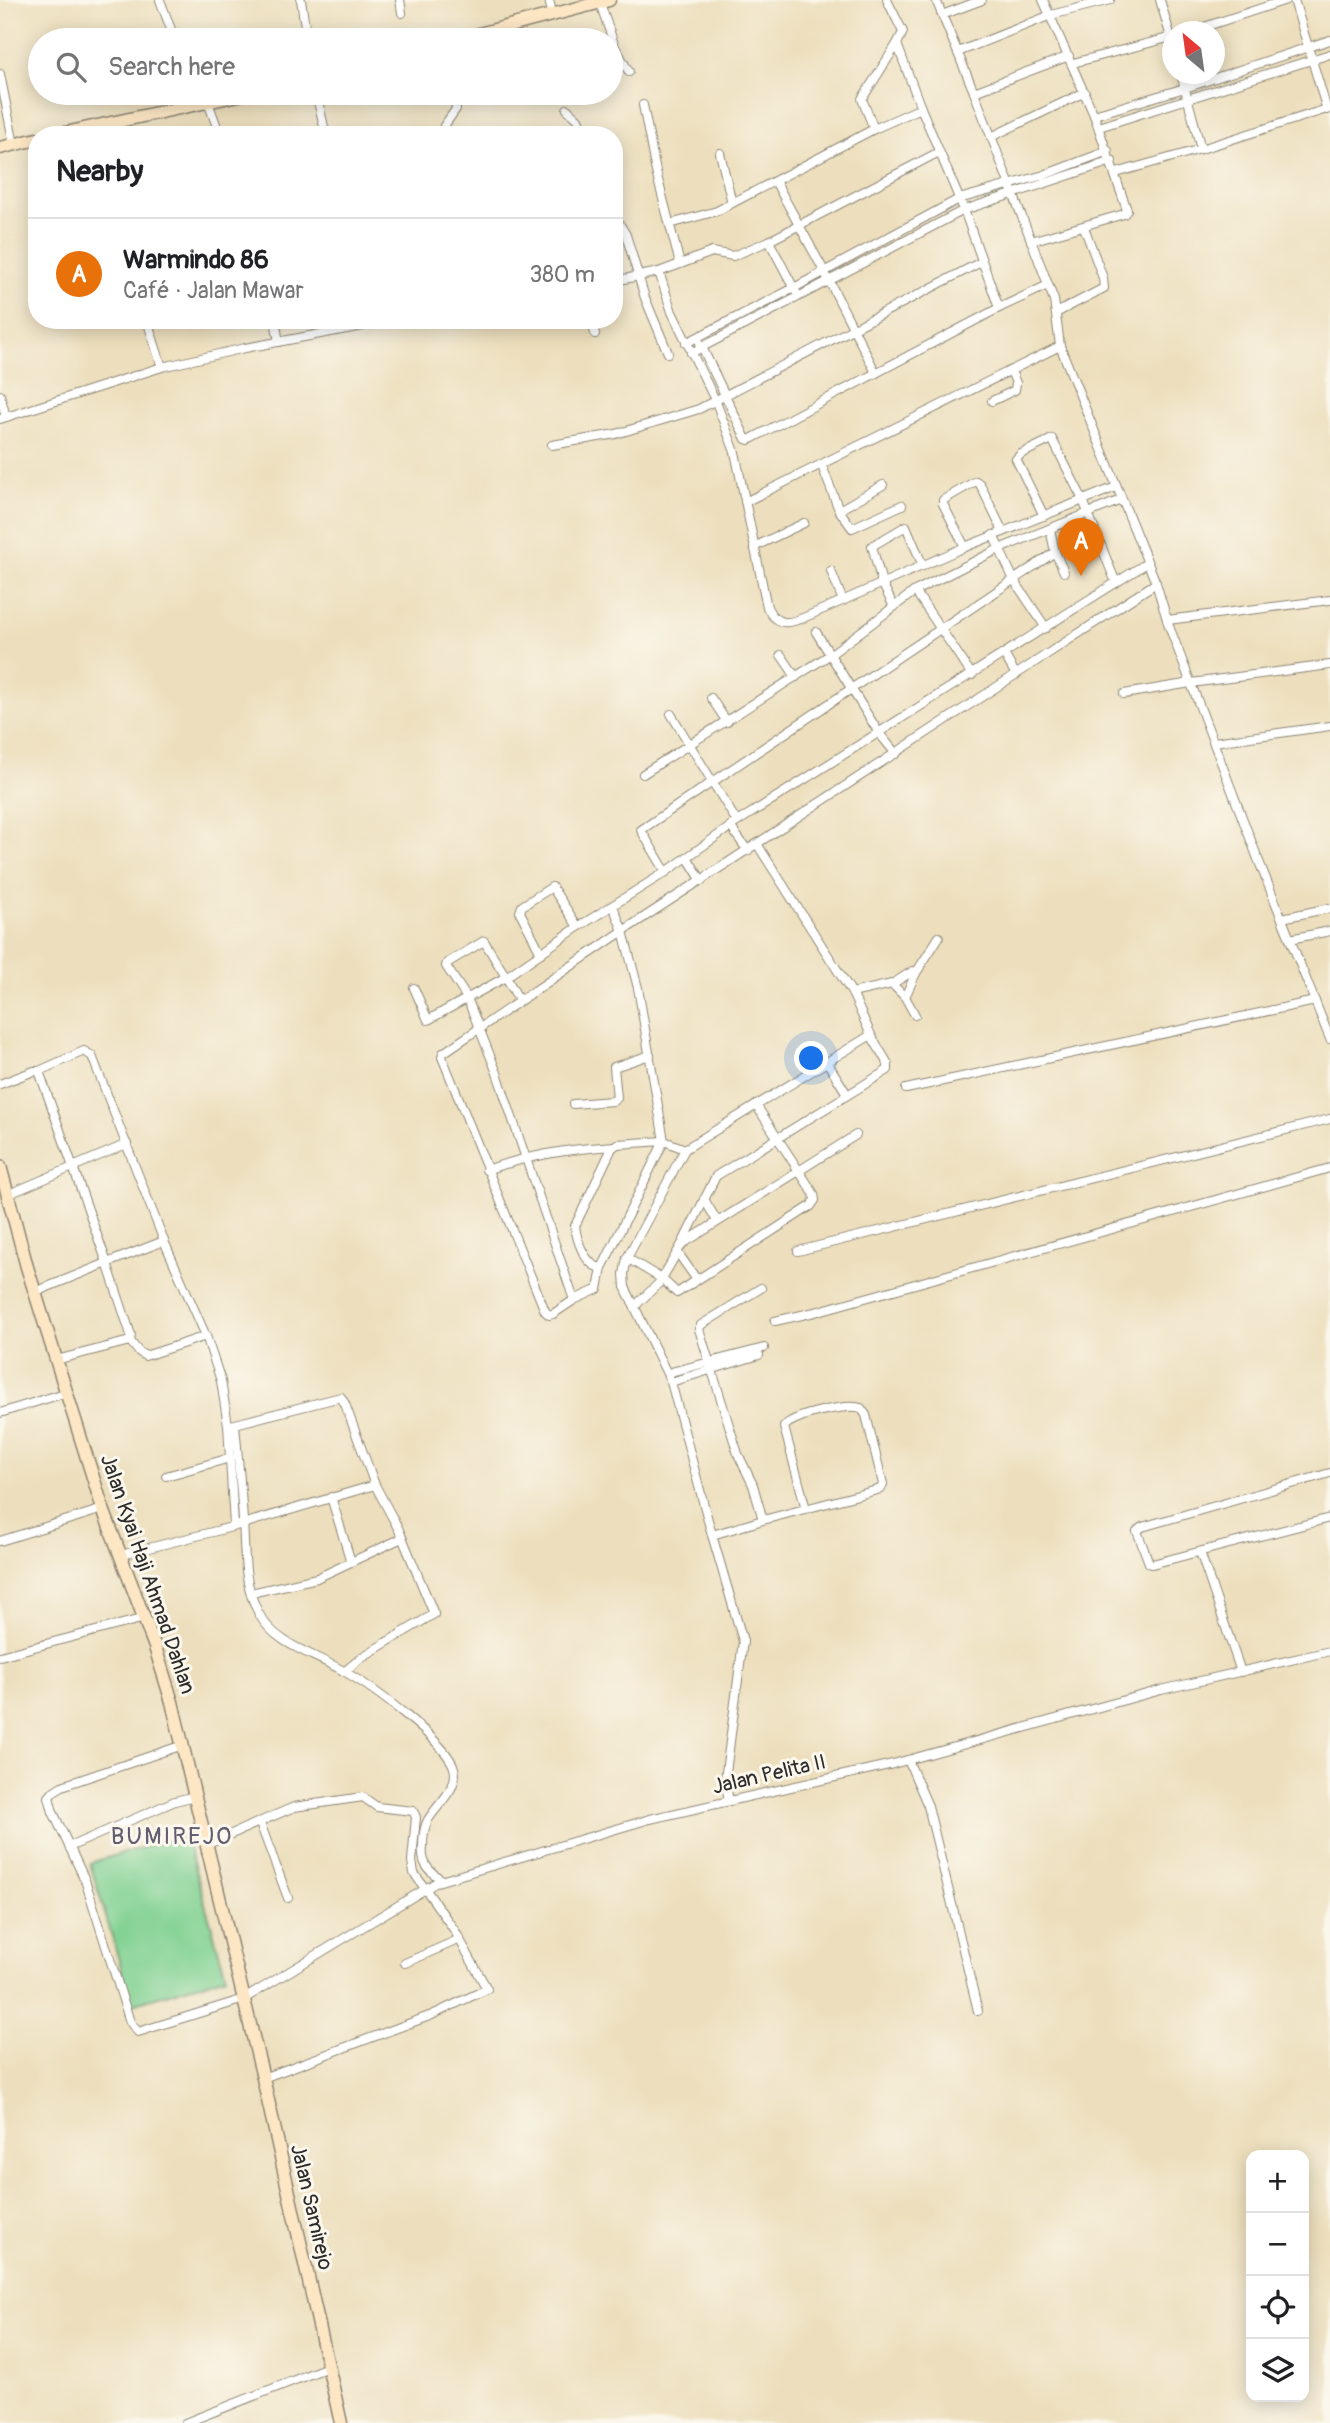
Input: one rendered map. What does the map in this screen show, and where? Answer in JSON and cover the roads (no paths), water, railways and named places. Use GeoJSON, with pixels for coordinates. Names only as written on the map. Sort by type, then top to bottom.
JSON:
{"type":"FeatureCollection","features":[{"type":"Feature","properties":{"kind":"street"},"geometry":{"type":"LineString","coordinates":[[160,0],[170,28]]}},
{"type":"Feature","properties":{"kind":"street"},"geometry":{"type":"LineString","coordinates":[[301,0],[305,28]]}},
{"type":"Feature","properties":{"kind":"street"},"geometry":{"type":"LineString","coordinates":[[400,0],[402,13]]}},
{"type":"Feature","properties":{"kind":"street"},"geometry":{"type":"LineString","coordinates":[[874,129],[862,99],[903,32],[887,0]]}},
{"type":"Feature","properties":{"kind":"street"},"geometry":{"type":"LineString","coordinates":[[936,0],[1048,285],[1056,313],[1060,346],[1156,583],[1191,683],[1330,1039]]}},
{"type":"Feature","properties":{"kind":"street"},"geometry":{"type":"LineString","coordinates":[[942,15],[982,0]]}},
{"type":"Feature","properties":{"kind":"street"},"geometry":{"type":"LineString","coordinates":[[1031,241],[1084,227],[1124,214],[1127,210],[1112,161],[1085,92],[1043,0]]}},
{"type":"Feature","properties":{"kind":"street"},"geometry":{"type":"LineString","coordinates":[[958,52],[1051,15],[1110,0]]}},
{"type":"Feature","properties":{"kind":"street"},"geometry":{"type":"LineString","coordinates":[[1160,0],[1167,21]]}},
{"type":"Feature","properties":{"kind":"street"},"geometry":{"type":"LineString","coordinates":[[1222,21],[1286,0]]}},
{"type":"Feature","properties":{"kind":"street"},"geometry":{"type":"LineString","coordinates":[[1116,173],[1328,109],[1294,0]]}},
{"type":"Feature","properties":{"kind":"street"},"geometry":{"type":"LineString","coordinates":[[498,28],[519,22],[551,7],[605,1],[611,28]]}},
{"type":"Feature","properties":{"kind":"street"},"geometry":{"type":"LineString","coordinates":[[974,92],[1071,60],[1162,40]]}},
{"type":"Feature","properties":{"kind":"street"},"geometry":{"type":"LineString","coordinates":[[1094,115],[1330,40]]}},
{"type":"Feature","properties":{"kind":"street"},"geometry":{"type":"LineString","coordinates":[[897,44],[964,210],[999,308]]}},
{"type":"Feature","properties":{"kind":"street"},"geometry":{"type":"LineString","coordinates":[[1099,127],[1330,54]]}},
{"type":"Feature","properties":{"kind":"street"},"geometry":{"type":"LineString","coordinates":[[623,61],[629,72]]}},
{"type":"Feature","properties":{"kind":"street"},"geometry":{"type":"LineString","coordinates":[[0,75],[14,145]]}},
{"type":"Feature","properties":{"kind":"street"},"geometry":{"type":"LineString","coordinates":[[1184,84],[1201,149]]}},
{"type":"Feature","properties":{"kind":"street"},"geometry":{"type":"LineString","coordinates":[[991,137],[1085,92]]}},
{"type":"Feature","properties":{"kind":"street"},"geometry":{"type":"LineString","coordinates":[[101,126],[170,105]]}},
{"type":"Feature","properties":{"kind":"street"},"geometry":{"type":"LineString","coordinates":[[209,105],[217,126]]}},
{"type":"Feature","properties":{"kind":"street"},"geometry":{"type":"LineString","coordinates":[[319,105],[324,126]]}},
{"type":"Feature","properties":{"kind":"street"},"geometry":{"type":"LineString","coordinates":[[444,126],[456,109],[456,105]]}},
{"type":"Feature","properties":{"kind":"street"},"geometry":{"type":"LineString","coordinates":[[643,105],[656,172],[680,264]]}},
{"type":"Feature","properties":{"kind":"street"},"geometry":{"type":"LineString","coordinates":[[670,224],[701,216],[732,203],[874,129],[921,108]]}},
{"type":"Feature","properties":{"kind":"street"},"geometry":{"type":"LineString","coordinates":[[567,109],[581,126]]}},
{"type":"Feature","properties":{"kind":"street"},"geometry":{"type":"LineString","coordinates":[[0,148],[28,141]]}},
{"type":"Feature","properties":{"kind":"street"},"geometry":{"type":"LineString","coordinates":[[691,353],[964,210],[1108,151]]}},
{"type":"Feature","properties":{"kind":"street"},"geometry":{"type":"LineString","coordinates":[[623,280],[656,273],[712,252],[733,256],[769,241],[939,152]]}},
{"type":"Feature","properties":{"kind":"street"},"geometry":{"type":"LineString","coordinates":[[720,153],[732,203]]}},
{"type":"Feature","properties":{"kind":"street"},"geometry":{"type":"LineString","coordinates":[[686,343],[959,199],[1009,183],[1045,179],[1112,161]]}},
{"type":"Feature","properties":{"kind":"street"},"geometry":{"type":"LineString","coordinates":[[775,181],[876,373]]}},
{"type":"Feature","properties":{"kind":"street"},"geometry":{"type":"LineString","coordinates":[[1056,313],[1104,288],[1103,278],[1084,227]]}},
{"type":"Feature","properties":{"kind":"street"},"geometry":{"type":"LineString","coordinates":[[623,230],[668,353]]}},
{"type":"Feature","properties":{"kind":"street"},"geometry":{"type":"LineString","coordinates":[[769,241],[799,298]]}},
{"type":"Feature","properties":{"kind":"street"},"geometry":{"type":"LineString","coordinates":[[552,444],[616,434],[699,410],[981,262]]}},
{"type":"Feature","properties":{"kind":"street"},"geometry":{"type":"LineString","coordinates":[[656,273],[735,452],[767,607],[771,617],[777,621],[796,621],[884,586],[965,547],[1050,529],[1121,500]]}},
{"type":"Feature","properties":{"kind":"street"},"geometry":{"type":"LineString","coordinates":[[697,338],[746,439],[749,440],[999,308],[1048,285]]}},
{"type":"Feature","properties":{"kind":"street"},"geometry":{"type":"LineString","coordinates":[[150,329],[162,367]]}},
{"type":"Feature","properties":{"kind":"street"},"geometry":{"type":"LineString","coordinates":[[277,329],[279,342]]}},
{"type":"Feature","properties":{"kind":"street"},"geometry":{"type":"LineString","coordinates":[[0,395],[3,418],[48,406],[162,367],[339,329]]}},
{"type":"Feature","properties":{"kind":"street"},"geometry":{"type":"LineString","coordinates":[[594,329],[595,334]]}},
{"type":"Feature","properties":{"kind":"street"},"geometry":{"type":"LineString","coordinates":[[745,502],[1060,346]]}},
{"type":"Feature","properties":{"kind":"street"},"geometry":{"type":"LineString","coordinates":[[992,401],[1015,390],[1012,371]]}},
{"type":"Feature","properties":{"kind":"street"},"geometry":{"type":"LineString","coordinates":[[1044,516],[1016,459],[1052,439],[1089,513],[1116,583]]}},
{"type":"Feature","properties":{"kind":"street"},"geometry":{"type":"LineString","coordinates":[[822,466],[839,510],[850,527],[856,528],[902,505]]}},
{"type":"Feature","properties":{"kind":"street"},"geometry":{"type":"LineString","coordinates":[[965,547],[943,500],[976,481],[981,484],[1003,532]]}},
{"type":"Feature","properties":{"kind":"street"},"geometry":{"type":"LineString","coordinates":[[839,510],[883,485]]}},
{"type":"Feature","properties":{"kind":"street"},"geometry":{"type":"LineString","coordinates":[[643,774],[831,654],[915,591],[996,542],[1003,532],[1116,487]]}},
{"type":"Feature","properties":{"kind":"street"},"geometry":{"type":"LineString","coordinates":[[754,547],[804,523]]}},
{"type":"Feature","properties":{"kind":"street"},"geometry":{"type":"LineString","coordinates":[[894,607],[884,586],[872,546],[903,527],[909,529],[923,566]]}},
{"type":"Feature","properties":{"kind":"street"},"geometry":{"type":"LineString","coordinates":[[1050,529],[1063,572]]}},
{"type":"Feature","properties":{"kind":"street"},"geometry":{"type":"LineString","coordinates":[[996,542],[1014,580],[1046,628]]}},
{"type":"Feature","properties":{"kind":"street"},"geometry":{"type":"LineString","coordinates":[[666,872],[641,830],[1055,552]]}},
{"type":"Feature","properties":{"kind":"street"},"geometry":{"type":"LineString","coordinates":[[414,988],[428,1020],[506,977],[734,824],[1147,563]]}},
{"type":"Feature","properties":{"kind":"street"},"geometry":{"type":"LineString","coordinates":[[831,571],[843,601]]}},
{"type":"Feature","properties":{"kind":"street"},"geometry":{"type":"LineString","coordinates":[[674,1144],[602,1268],[598,1289],[553,1314],[547,1314],[486,1170],[442,1057],[443,1053],[623,931],[1156,583]]}},
{"type":"Feature","properties":{"kind":"street"},"geometry":{"type":"LineString","coordinates":[[915,591],[972,675]]}},
{"type":"Feature","properties":{"kind":"street"},"geometry":{"type":"LineString","coordinates":[[1167,620],[1330,600]]}},
{"type":"Feature","properties":{"kind":"street"},"geometry":{"type":"LineString","coordinates":[[816,632],[879,733],[896,754]]}},
{"type":"Feature","properties":{"kind":"street"},"geometry":{"type":"LineString","coordinates":[[1004,654],[1016,676]]}},
{"type":"Feature","properties":{"kind":"street"},"geometry":{"type":"LineString","coordinates":[[781,655],[796,677]]}},
{"type":"Feature","properties":{"kind":"street"},"geometry":{"type":"LineString","coordinates":[[1124,695],[1191,683],[1330,665]]}},
{"type":"Feature","properties":{"kind":"street"},"geometry":{"type":"LineString","coordinates":[[711,698],[727,722]]}},
{"type":"Feature","properties":{"kind":"street"},"geometry":{"type":"LineString","coordinates":[[671,714],[713,782],[748,851]]}},
{"type":"Feature","properties":{"kind":"street"},"geometry":{"type":"LineString","coordinates":[[1214,742],[1330,726]]}},
{"type":"Feature","properties":{"kind":"street"},"geometry":{"type":"LineString","coordinates":[[635,1307],[662,1279],[716,1176],[888,1070],[888,1064],[852,993],[757,844]]}},
{"type":"Feature","properties":{"kind":"street"},"geometry":{"type":"LineString","coordinates":[[687,857],[702,881]]}},
{"type":"Feature","properties":{"kind":"street"},"geometry":{"type":"LineString","coordinates":[[541,953],[520,912],[522,906],[552,887],[578,927]]}},
{"type":"Feature","properties":{"kind":"street"},"geometry":{"type":"LineString","coordinates":[[613,906],[623,931],[638,988],[650,1055],[674,1144],[627,1258],[625,1287],[671,1382],[743,1641],[725,1780],[729,1801]]}},
{"type":"Feature","properties":{"kind":"street"},"geometry":{"type":"LineString","coordinates":[[1282,918],[1330,908]]}},
{"type":"Feature","properties":{"kind":"street"},"geometry":{"type":"LineString","coordinates":[[1290,939],[1330,931]]}},
{"type":"Feature","properties":{"kind":"street"},"geometry":{"type":"LineString","coordinates":[[905,997],[916,973],[939,937]]}},
{"type":"Feature","properties":{"kind":"street"},"geometry":{"type":"LineString","coordinates":[[519,1000],[486,942],[481,942],[446,966],[467,998],[497,1073],[574,1300]]}},
{"type":"Feature","properties":{"kind":"street"},"geometry":{"type":"LineString","coordinates":[[852,993],[892,984],[912,971],[916,973]]}},
{"type":"Feature","properties":{"kind":"street"},"geometry":{"type":"LineString","coordinates":[[892,984],[905,997],[915,1015]]}},
{"type":"Feature","properties":{"kind":"street"},"geometry":{"type":"LineString","coordinates":[[906,1089],[1315,1001]]}},
{"type":"Feature","properties":{"kind":"street"},"geometry":{"type":"LineString","coordinates":[[486,1170],[524,1157],[558,1150],[674,1144],[756,1105],[872,1035]]}},
{"type":"Feature","properties":{"kind":"street"},"geometry":{"type":"LineString","coordinates":[[0,1084],[39,1071],[84,1051],[89,1052],[164,1241],[206,1336],[221,1381],[232,1425],[238,1525]]}},
{"type":"Feature","properties":{"kind":"street"},"geometry":{"type":"LineString","coordinates":[[573,1104],[613,1101],[617,1098],[614,1067],[650,1055]]}},
{"type":"Feature","properties":{"kind":"street"},"geometry":{"type":"LineString","coordinates":[[827,1062],[848,1094]]}},
{"type":"Feature","properties":{"kind":"street"},"geometry":{"type":"LineString","coordinates":[[39,1071],[107,1263],[131,1335],[130,1341]]}},
{"type":"Feature","properties":{"kind":"street"},"geometry":{"type":"LineString","coordinates":[[627,1258],[662,1279],[677,1293],[811,1206],[815,1200],[814,1194],[756,1105]]}},
{"type":"Feature","properties":{"kind":"street"},"geometry":{"type":"LineString","coordinates":[[798,1251],[1330,1119]]}},
{"type":"Feature","properties":{"kind":"street"},"geometry":{"type":"LineString","coordinates":[[682,1244],[856,1135]]}},
{"type":"Feature","properties":{"kind":"street"},"geometry":{"type":"LineString","coordinates":[[13,1192],[127,1144]]}},
{"type":"Feature","properties":{"kind":"street"},"geometry":{"type":"LineString","coordinates":[[602,1268],[594,1267],[586,1257],[575,1226],[614,1146]]}},
{"type":"Feature","properties":{"kind":"street","name":"Jalan Kyai Haji Ahmad Dahlan"},"geometry":{"type":"LineString","coordinates":[[0,1166],[13,1192],[103,1509],[128,1553],[145,1618],[172,1702],[244,1999]]}},
{"type":"Feature","properties":{"kind":"street"},"geometry":{"type":"LineString","coordinates":[[775,1321],[1330,1168]]}},
{"type":"Feature","properties":{"kind":"street"},"geometry":{"type":"LineString","coordinates":[[704,1199],[717,1221]]}},
{"type":"Feature","properties":{"kind":"street"},"geometry":{"type":"LineString","coordinates":[[40,1290],[164,1241]]}},
{"type":"Feature","properties":{"kind":"street"},"geometry":{"type":"LineString","coordinates":[[678,1253],[697,1280]]}},
{"type":"Feature","properties":{"kind":"street"},"geometry":{"type":"LineString","coordinates":[[761,1288],[699,1326],[738,1454],[753,1485],[763,1520]]}},
{"type":"Feature","properties":{"kind":"street"},"geometry":{"type":"LineString","coordinates":[[130,1341],[145,1356],[206,1336]]}},
{"type":"Feature","properties":{"kind":"street"},"geometry":{"type":"LineString","coordinates":[[61,1359],[130,1341]]}},
{"type":"Feature","properties":{"kind":"street"},"geometry":{"type":"LineString","coordinates":[[667,1373],[710,1366],[761,1352]]}},
{"type":"Feature","properties":{"kind":"street"},"geometry":{"type":"LineString","coordinates":[[671,1382],[710,1366]]}},
{"type":"Feature","properties":{"kind":"street"},"geometry":{"type":"LineString","coordinates":[[0,1413],[68,1392]]}},
{"type":"Feature","properties":{"kind":"street"},"geometry":{"type":"LineString","coordinates":[[232,1425],[341,1398],[345,1404],[375,1485],[433,1608],[433,1616],[362,1657],[345,1671]]}},
{"type":"Feature","properties":{"kind":"street"},"geometry":{"type":"LineString","coordinates":[[712,1535],[763,1520],[806,1509],[883,1487],[866,1415],[861,1408],[847,1405],[792,1420],[784,1427],[806,1509]]}},
{"type":"Feature","properties":{"kind":"street"},"geometry":{"type":"LineString","coordinates":[[232,1425],[230,1458],[238,1525],[246,1579],[257,1612],[270,1630],[283,1640],[345,1671],[434,1739],[454,1767],[455,1779],[451,1788],[426,1823],[422,1854],[433,1884],[486,1989],[432,2015],[263,2078]]}},
{"type":"Feature","properties":{"kind":"street"},"geometry":{"type":"LineString","coordinates":[[166,1476],[230,1458]]}},
{"type":"Feature","properties":{"kind":"street"},"geometry":{"type":"LineString","coordinates":[[1330,1473],[1249,1494],[1142,1527],[1137,1531],[1149,1563],[1152,1564],[1330,1518]]}},
{"type":"Feature","properties":{"kind":"street"},"geometry":{"type":"LineString","coordinates":[[128,1553],[238,1525],[375,1485]]}},
{"type":"Feature","properties":{"kind":"street"},"geometry":{"type":"LineString","coordinates":[[331,1497],[351,1562]]}},
{"type":"Feature","properties":{"kind":"street"},"geometry":{"type":"LineString","coordinates":[[0,1541],[103,1509]]}},
{"type":"Feature","properties":{"kind":"street"},"geometry":{"type":"LineString","coordinates":[[251,1594],[317,1578],[402,1538]]}},
{"type":"Feature","properties":{"kind":"street"},"geometry":{"type":"LineString","coordinates":[[1200,1552],[1241,1672]]}},
{"type":"Feature","properties":{"kind":"street"},"geometry":{"type":"LineString","coordinates":[[0,1656],[145,1618]]}},
{"type":"Feature","properties":{"kind":"street","name":"Jalan Pelita II"},"geometry":{"type":"LineString","coordinates":[[69,1847],[85,1880],[134,2029],[138,2032],[244,1999],[433,1884],[650,1819],[908,1760],[1161,1690],[1330,1651]]}},
{"type":"Feature","properties":{"kind":"street"},"geometry":{"type":"LineString","coordinates":[[183,1745],[54,1791],[49,1801],[69,1847],[175,1801],[195,1796]]}},
{"type":"Feature","properties":{"kind":"street"},"geometry":{"type":"LineString","coordinates":[[908,1760],[928,1805],[978,2011]]}},
{"type":"Feature","properties":{"kind":"street"},"geometry":{"type":"LineString","coordinates":[[206,1845],[294,1807],[363,1797],[373,1806],[412,1811],[426,1823]]}},
{"type":"Feature","properties":{"kind":"street"},"geometry":{"type":"LineString","coordinates":[[416,1817],[412,1868],[433,1884]]}},
{"type":"Feature","properties":{"kind":"street"},"geometry":{"type":"LineString","coordinates":[[260,1823],[288,1898]]}},
{"type":"Feature","properties":{"kind":"street"},"geometry":{"type":"LineString","coordinates":[[405,1963],[460,1939]]}},
{"type":"Feature","properties":{"kind":"street","name":"Jalan Samirejo"},"geometry":{"type":"LineString","coordinates":[[244,1999],[341,2423]]}},
{"type":"Feature","properties":{"kind":"street"},"geometry":{"type":"LineString","coordinates":[[186,2423],[328,2367]]}},
{"type":"Feature","properties":{"kind":"place","name":"Warmindo 86"},"geometry":{"type":"Point","coordinates":[1081,576]}},
{"type":"Feature","properties":{"kind":"district","name":"BUMIREJO"},"geometry":{"type":"Point","coordinates":[172,1836]}}]}
